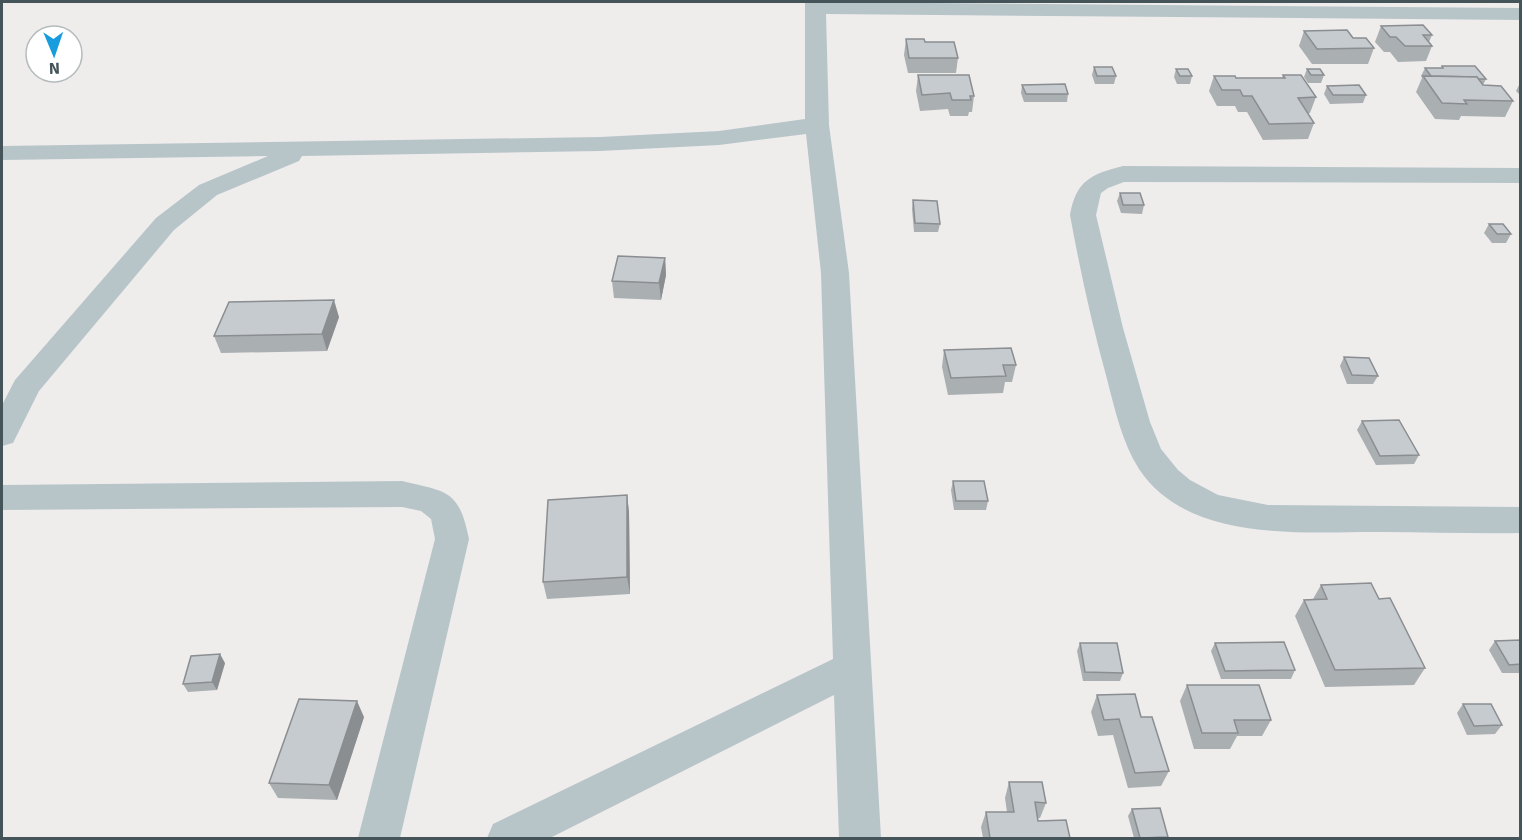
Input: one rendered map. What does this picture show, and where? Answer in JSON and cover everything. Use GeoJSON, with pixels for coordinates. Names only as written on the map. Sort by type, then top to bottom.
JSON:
{"type":"FeatureCollection","features":[{"type":"Feature","properties":{"kind":"street"},"geometry":{"type":"LineString","coordinates":[[860,838],[835,273],[817,125],[815,5],[989,5],[1521,14]]}},
{"type":"Feature","properties":{"kind":"street"},"geometry":{"type":"LineString","coordinates":[[2,153],[600,144],[695,140],[817,125]]}},
{"type":"Feature","properties":{"kind":"street"},"geometry":{"type":"LineString","coordinates":[[2,435],[26,387],[165,224],[208,190],[308,149]]}},
{"type":"Feature","properties":{"kind":"street"},"geometry":{"type":"LineString","coordinates":[[1521,176],[1123,174],[1107,178],[1088,191],[1083,215],[1108,330],[1141,443],[1155,466],[1179,489],[1204,504],[1234,515],[1256,517],[1521,520]]}},
{"type":"Feature","properties":{"kind":"street"},"geometry":{"type":"LineString","coordinates":[[2,498],[402,494],[431,501],[447,513],[452,539],[379,838]]}},
{"type":"Feature","properties":{"kind":"street"},"geometry":{"type":"LineString","coordinates":[[508,838],[852,668]]}},
{"type":"Feature","properties":{"kind":"building"},"geometry":{"type":"Polygon","coordinates":[[[1423,25],[1432,35],[1423,35],[1432,46],[1405,46],[1396,37],[1390,37],[1381,26],[1423,25]]]}},
{"type":"Feature","properties":{"kind":"building"},"geometry":{"type":"Polygon","coordinates":[[[1347,30],[1353,38],[1366,38],[1374,48],[1317,49],[1304,31],[1347,30]]]}},
{"type":"Feature","properties":{"kind":"building"},"geometry":{"type":"Polygon","coordinates":[[[906,39],[924,39],[925,42],[954,42],[958,58],[909,58],[906,39]]]}},
{"type":"Feature","properties":{"kind":"building"},"geometry":{"type":"Polygon","coordinates":[[[1442,66],[1475,66],[1486,79],[1431,76],[1425,68],[1443,68],[1442,66]]]}},
{"type":"Feature","properties":{"kind":"building"},"geometry":{"type":"Polygon","coordinates":[[[1094,67],[1112,67],[1116,76],[1097,76],[1094,67]]]}},
{"type":"Feature","properties":{"kind":"building"},"geometry":{"type":"Polygon","coordinates":[[[1176,69],[1188,69],[1192,76],[1180,76],[1176,69]]]}},
{"type":"Feature","properties":{"kind":"building"},"geometry":{"type":"Polygon","coordinates":[[[1307,69],[1320,69],[1324,75],[1311,75],[1307,69]]]}},
{"type":"Feature","properties":{"kind":"building"},"geometry":{"type":"Polygon","coordinates":[[[918,75],[969,75],[974,96],[970,96],[971,100],[952,100],[950,93],[922,95],[918,75]]]}},
{"type":"Feature","properties":{"kind":"building"},"geometry":{"type":"Polygon","coordinates":[[[1283,75],[1301,75],[1316,97],[1298,98],[1314,123],[1269,124],[1252,96],[1243,96],[1240,90],[1222,90],[1214,76],[1285,78],[1283,75]]]}},
{"type":"Feature","properties":{"kind":"building"},"geometry":{"type":"Polygon","coordinates":[[[1423,76],[1477,77],[1483,85],[1501,86],[1513,101],[1464,100],[1467,104],[1442,103],[1423,76]]]}},
{"type":"Feature","properties":{"kind":"building"},"geometry":{"type":"Polygon","coordinates":[[[1065,84],[1068,94],[1026,94],[1022,85],[1065,84]]]}},
{"type":"Feature","properties":{"kind":"building"},"geometry":{"type":"Polygon","coordinates":[[[1359,85],[1366,95],[1333,95],[1327,86],[1359,85]]]}},
{"type":"Feature","properties":{"kind":"building"},"geometry":{"type":"Polygon","coordinates":[[[1120,193],[1140,193],[1144,205],[1123,205],[1120,193]]]}},
{"type":"Feature","properties":{"kind":"building"},"geometry":{"type":"Polygon","coordinates":[[[913,200],[937,201],[940,224],[915,223],[913,200]]]}},
{"type":"Feature","properties":{"kind":"building"},"geometry":{"type":"Polygon","coordinates":[[[1489,224],[1503,224],[1511,234],[1497,234],[1489,224]]]}},
{"type":"Feature","properties":{"kind":"building"},"geometry":{"type":"Polygon","coordinates":[[[618,256],[665,258],[659,283],[612,281],[618,256]]]}},
{"type":"Feature","properties":{"kind":"building"},"geometry":{"type":"Polygon","coordinates":[[[334,300],[322,334],[214,336],[229,302],[334,300]]]}},
{"type":"Feature","properties":{"kind":"building"},"geometry":{"type":"Polygon","coordinates":[[[1011,348],[1016,365],[1003,365],[1006,376],[951,378],[944,350],[1011,348]]]}},
{"type":"Feature","properties":{"kind":"building"},"geometry":{"type":"Polygon","coordinates":[[[1344,357],[1369,358],[1378,376],[1352,375],[1344,357]]]}},
{"type":"Feature","properties":{"kind":"building"},"geometry":{"type":"Polygon","coordinates":[[[1399,420],[1419,455],[1380,456],[1362,421],[1399,420]]]}},
{"type":"Feature","properties":{"kind":"building"},"geometry":{"type":"Polygon","coordinates":[[[953,481],[984,481],[988,501],[956,501],[953,481]]]}},
{"type":"Feature","properties":{"kind":"building"},"geometry":{"type":"Polygon","coordinates":[[[627,495],[627,577],[543,582],[548,500],[627,495]]]}},
{"type":"Feature","properties":{"kind":"building"},"geometry":{"type":"Polygon","coordinates":[[[1371,583],[1379,599],[1390,598],[1425,668],[1335,670],[1304,600],[1327,599],[1321,585],[1371,583]]]}},
{"type":"Feature","properties":{"kind":"building"},"geometry":{"type":"Polygon","coordinates":[[[1521,640],[1521,664],[1509,665],[1495,641],[1521,640]]]}},
{"type":"Feature","properties":{"kind":"building"},"geometry":{"type":"Polygon","coordinates":[[[1284,642],[1295,670],[1225,671],[1215,643],[1284,642]]]}},
{"type":"Feature","properties":{"kind":"building"},"geometry":{"type":"Polygon","coordinates":[[[1080,643],[1117,643],[1123,673],[1085,672],[1080,643]]]}},
{"type":"Feature","properties":{"kind":"building"},"geometry":{"type":"Polygon","coordinates":[[[220,654],[212,682],[183,684],[191,656],[220,654]]]}},
{"type":"Feature","properties":{"kind":"building"},"geometry":{"type":"Polygon","coordinates":[[[1187,685],[1259,685],[1271,720],[1234,720],[1238,733],[1202,733],[1187,685]]]}},
{"type":"Feature","properties":{"kind":"building"},"geometry":{"type":"Polygon","coordinates":[[[1135,694],[1141,717],[1152,717],[1169,771],[1135,773],[1119,719],[1104,720],[1097,695],[1135,694]]]}},
{"type":"Feature","properties":{"kind":"building"},"geometry":{"type":"Polygon","coordinates":[[[299,699],[357,701],[329,785],[269,783],[299,699]]]}},
{"type":"Feature","properties":{"kind":"building"},"geometry":{"type":"Polygon","coordinates":[[[1463,704],[1491,704],[1502,725],[1474,726],[1463,704]]]}},
{"type":"Feature","properties":{"kind":"building"},"geometry":{"type":"Polygon","coordinates":[[[1009,782],[1042,782],[1046,803],[1035,802],[1038,821],[1066,820],[1070,838],[990,838],[986,812],[1014,812],[1009,782]]]}},
{"type":"Feature","properties":{"kind":"building"},"geometry":{"type":"Polygon","coordinates":[[[1160,808],[1168,837],[1140,838],[1132,809],[1160,808]]]}}]}
